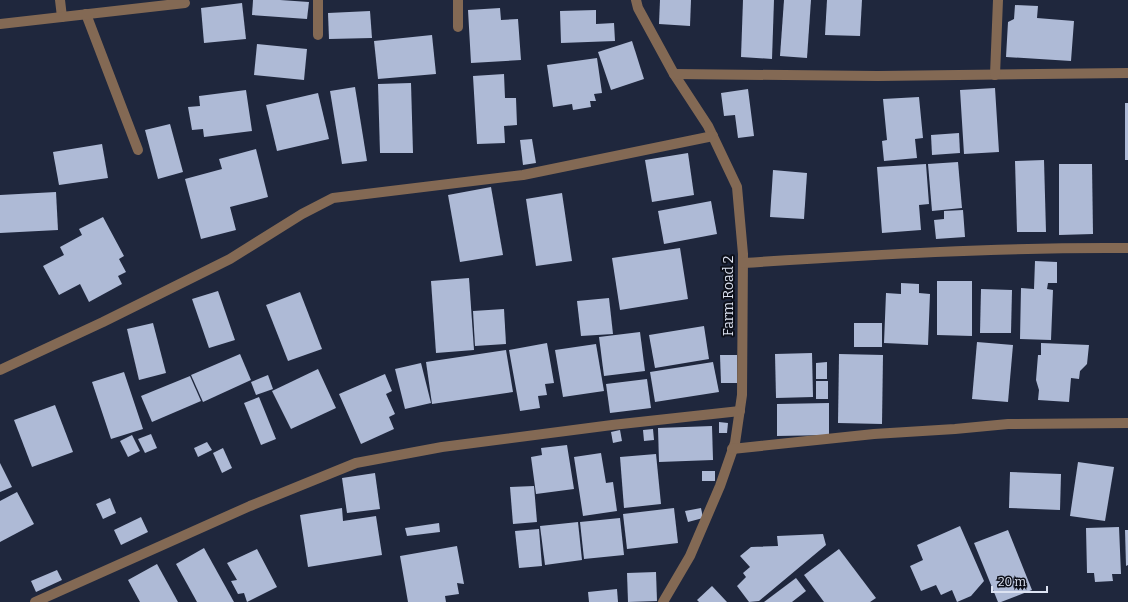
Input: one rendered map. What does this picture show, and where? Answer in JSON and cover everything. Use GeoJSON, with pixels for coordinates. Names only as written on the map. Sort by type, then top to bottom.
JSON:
{"type":"FeatureCollection","features":[{"type":"Feature","properties":{"kind":"street"},"geometry":{"type":"LineString","coordinates":[[60,0],[62,17]]}},
{"type":"Feature","properties":{"kind":"street"},"geometry":{"type":"LineString","coordinates":[[318,0],[318,35]]}},
{"type":"Feature","properties":{"kind":"street"},"geometry":{"type":"LineString","coordinates":[[458,0],[458,27]]}},
{"type":"Feature","properties":{"kind":"street","name":"Farm Road 2"},"geometry":{"type":"LineString","coordinates":[[636,0],[638,8],[674,74],[708,126],[737,187],[742,263],[742,395],[735,443],[720,486],[690,556],[663,602]]}},
{"type":"Feature","properties":{"kind":"street"},"geometry":{"type":"LineString","coordinates":[[995,75],[998,0]]}},
{"type":"Feature","properties":{"kind":"street"},"geometry":{"type":"LineString","coordinates":[[0,24],[185,3]]}},
{"type":"Feature","properties":{"kind":"street"},"geometry":{"type":"LineString","coordinates":[[86,14],[138,150]]}},
{"type":"Feature","properties":{"kind":"street"},"geometry":{"type":"LineString","coordinates":[[674,74],[878,76],[1128,73]]}},
{"type":"Feature","properties":{"kind":"street"},"geometry":{"type":"LineString","coordinates":[[0,370],[103,322],[230,259],[302,214],[333,198],[523,174],[713,136]]}},
{"type":"Feature","properties":{"kind":"street"},"geometry":{"type":"LineString","coordinates":[[742,263],[920,252],[1065,247],[1128,248]]}},
{"type":"Feature","properties":{"kind":"street"},"geometry":{"type":"LineString","coordinates":[[35,602],[250,506],[356,463],[442,447],[612,425],[740,411]]}},
{"type":"Feature","properties":{"kind":"street"},"geometry":{"type":"LineString","coordinates":[[732,449],[874,434],[1008,424],[1128,423]]}},
{"type":"Feature","properties":{"kind":"building"},"geometry":{"type":"Polygon","coordinates":[[[253,0],[309,2],[307,19],[252,15],[253,0]]]}},
{"type":"Feature","properties":{"kind":"building"},"geometry":{"type":"Polygon","coordinates":[[[660,0],[691,0],[690,26],[659,24],[660,0]]]}},
{"type":"Feature","properties":{"kind":"building"},"geometry":{"type":"Polygon","coordinates":[[[743,0],[774,0],[772,59],[741,57],[743,0]]]}},
{"type":"Feature","properties":{"kind":"building"},"geometry":{"type":"Polygon","coordinates":[[[784,0],[811,0],[807,58],[780,56],[784,0]]]}},
{"type":"Feature","properties":{"kind":"building"},"geometry":{"type":"Polygon","coordinates":[[[827,0],[862,0],[860,36],[825,35],[827,0]]]}},
{"type":"Feature","properties":{"kind":"building"},"geometry":{"type":"Polygon","coordinates":[[[242,3],[246,39],[204,43],[201,8],[242,3]]]}},
{"type":"Feature","properties":{"kind":"building"},"geometry":{"type":"Polygon","coordinates":[[[1015,5],[1038,6],[1037,18],[1074,21],[1071,61],[1006,57],[1008,22],[1014,19],[1015,5]]]}},
{"type":"Feature","properties":{"kind":"building"},"geometry":{"type":"Polygon","coordinates":[[[500,8],[501,20],[518,19],[521,60],[471,63],[468,10],[500,8]]]}},
{"type":"Feature","properties":{"kind":"building"},"geometry":{"type":"Polygon","coordinates":[[[596,10],[596,24],[614,23],[615,41],[561,43],[560,11],[596,10]]]}},
{"type":"Feature","properties":{"kind":"building"},"geometry":{"type":"Polygon","coordinates":[[[370,11],[372,38],[329,39],[328,13],[370,11]]]}},
{"type":"Feature","properties":{"kind":"building"},"geometry":{"type":"Polygon","coordinates":[[[432,35],[436,74],[378,79],[374,41],[432,35]]]}},
{"type":"Feature","properties":{"kind":"building"},"geometry":{"type":"Polygon","coordinates":[[[632,41],[644,79],[611,90],[598,52],[632,41]]]}},
{"type":"Feature","properties":{"kind":"building"},"geometry":{"type":"Polygon","coordinates":[[[257,44],[307,49],[304,80],[254,75],[257,44]]]}},
{"type":"Feature","properties":{"kind":"building"},"geometry":{"type":"Polygon","coordinates":[[[597,58],[602,93],[594,94],[596,101],[590,101],[591,107],[573,110],[572,104],[553,107],[547,65],[597,58]]]}},
{"type":"Feature","properties":{"kind":"building"},"geometry":{"type":"Polygon","coordinates":[[[504,74],[505,98],[516,98],[517,125],[504,126],[505,143],[477,144],[473,76],[504,74]]]}},
{"type":"Feature","properties":{"kind":"building"},"geometry":{"type":"Polygon","coordinates":[[[411,83],[413,153],[380,153],[378,84],[411,83]]]}},
{"type":"Feature","properties":{"kind":"building"},"geometry":{"type":"Polygon","coordinates":[[[355,87],[367,161],[342,164],[330,91],[355,87]]]}},
{"type":"Feature","properties":{"kind":"building"},"geometry":{"type":"Polygon","coordinates":[[[995,88],[999,152],[964,154],[960,90],[995,88]]]}},
{"type":"Feature","properties":{"kind":"building"},"geometry":{"type":"Polygon","coordinates":[[[748,89],[754,136],[738,138],[735,115],[724,116],[721,93],[748,89]]]}},
{"type":"Feature","properties":{"kind":"building"},"geometry":{"type":"Polygon","coordinates":[[[246,90],[252,131],[204,137],[203,129],[192,130],[188,107],[200,106],[199,96],[246,90]]]}},
{"type":"Feature","properties":{"kind":"building"},"geometry":{"type":"Polygon","coordinates":[[[318,93],[329,139],[277,151],[266,105],[318,93]]]}},
{"type":"Feature","properties":{"kind":"building"},"geometry":{"type":"Polygon","coordinates":[[[919,97],[923,138],[915,139],[917,158],[884,161],[882,141],[887,140],[883,99],[919,97]]]}},
{"type":"Feature","properties":{"kind":"building"},"geometry":{"type":"Polygon","coordinates":[[[1125,103],[1128,103],[1128,160],[1125,160],[1125,103]]]}},
{"type":"Feature","properties":{"kind":"building"},"geometry":{"type":"Polygon","coordinates":[[[170,124],[183,172],[158,179],[145,130],[170,124]]]}},
{"type":"Feature","properties":{"kind":"building"},"geometry":{"type":"Polygon","coordinates":[[[959,133],[960,153],[932,155],[931,135],[959,133]]]}},
{"type":"Feature","properties":{"kind":"building"},"geometry":{"type":"Polygon","coordinates":[[[532,139],[536,163],[523,165],[520,140],[532,139]]]}},
{"type":"Feature","properties":{"kind":"building"},"geometry":{"type":"Polygon","coordinates":[[[102,144],[108,178],[59,185],[53,152],[102,144]]]}},
{"type":"Feature","properties":{"kind":"building"},"geometry":{"type":"Polygon","coordinates":[[[256,149],[268,197],[230,207],[236,230],[201,239],[185,179],[222,169],[219,159],[256,149]]]}},
{"type":"Feature","properties":{"kind":"building"},"geometry":{"type":"Polygon","coordinates":[[[688,153],[694,195],[652,202],[645,160],[688,153]]]}},
{"type":"Feature","properties":{"kind":"building"},"geometry":{"type":"Polygon","coordinates":[[[1044,160],[1046,232],[1017,232],[1015,161],[1044,160]]]}},
{"type":"Feature","properties":{"kind":"building"},"geometry":{"type":"Polygon","coordinates":[[[958,162],[962,208],[932,211],[928,164],[958,162]]]}},
{"type":"Feature","properties":{"kind":"building"},"geometry":{"type":"Polygon","coordinates":[[[926,164],[929,204],[919,205],[921,230],[882,233],[877,167],[926,164]]]}},
{"type":"Feature","properties":{"kind":"building"},"geometry":{"type":"Polygon","coordinates":[[[1059,164],[1092,164],[1093,234],[1059,235],[1059,164]]]}},
{"type":"Feature","properties":{"kind":"building"},"geometry":{"type":"Polygon","coordinates":[[[773,170],[807,173],[804,219],[770,217],[773,170]]]}},
{"type":"Feature","properties":{"kind":"building"},"geometry":{"type":"Polygon","coordinates":[[[491,187],[503,255],[460,262],[448,195],[491,187]]]}},
{"type":"Feature","properties":{"kind":"building"},"geometry":{"type":"Polygon","coordinates":[[[56,192],[58,230],[0,233],[0,195],[56,192]]]}},
{"type":"Feature","properties":{"kind":"building"},"geometry":{"type":"Polygon","coordinates":[[[562,193],[572,261],[536,266],[526,199],[562,193]]]}},
{"type":"Feature","properties":{"kind":"building"},"geometry":{"type":"Polygon","coordinates":[[[711,201],[717,234],[664,244],[658,211],[711,201]]]}},
{"type":"Feature","properties":{"kind":"building"},"geometry":{"type":"Polygon","coordinates":[[[963,210],[965,237],[936,239],[934,220],[944,219],[944,211],[963,210]]]}},
{"type":"Feature","properties":{"kind":"building"},"geometry":{"type":"Polygon","coordinates":[[[103,217],[124,256],[119,259],[126,272],[118,276],[122,284],[89,302],[80,284],[59,295],[43,266],[64,255],[60,247],[82,235],[79,229],[103,217]]]}},
{"type":"Feature","properties":{"kind":"building"},"geometry":{"type":"Polygon","coordinates":[[[680,248],[688,299],[620,310],[612,258],[680,248]]]}},
{"type":"Feature","properties":{"kind":"building"},"geometry":{"type":"Polygon","coordinates":[[[1035,261],[1057,262],[1057,283],[1048,283],[1047,289],[1053,290],[1051,340],[1020,339],[1021,288],[1034,289],[1035,261]]]}},
{"type":"Feature","properties":{"kind":"building"},"geometry":{"type":"Polygon","coordinates":[[[469,278],[474,350],[436,353],[431,281],[469,278]]]}},
{"type":"Feature","properties":{"kind":"building"},"geometry":{"type":"Polygon","coordinates":[[[937,281],[972,281],[972,336],[937,335],[937,281]]]}},
{"type":"Feature","properties":{"kind":"building"},"geometry":{"type":"Polygon","coordinates":[[[901,283],[919,284],[919,293],[930,294],[928,345],[884,343],[886,293],[901,294],[901,283]]]}},
{"type":"Feature","properties":{"kind":"building"},"geometry":{"type":"Polygon","coordinates":[[[981,289],[1012,290],[1011,333],[980,333],[981,289]]]}},
{"type":"Feature","properties":{"kind":"building"},"geometry":{"type":"Polygon","coordinates":[[[218,291],[235,340],[209,348],[192,299],[218,291]]]}},
{"type":"Feature","properties":{"kind":"building"},"geometry":{"type":"Polygon","coordinates":[[[300,292],[322,349],[288,361],[266,305],[300,292]]]}},
{"type":"Feature","properties":{"kind":"building"},"geometry":{"type":"Polygon","coordinates":[[[609,298],[613,334],[581,336],[577,301],[609,298]]]}},
{"type":"Feature","properties":{"kind":"building"},"geometry":{"type":"Polygon","coordinates":[[[504,309],[506,344],[475,346],[473,311],[504,309]]]}},
{"type":"Feature","properties":{"kind":"building"},"geometry":{"type":"Polygon","coordinates":[[[153,323],[166,373],[139,380],[127,329],[153,323]]]}},
{"type":"Feature","properties":{"kind":"building"},"geometry":{"type":"Polygon","coordinates":[[[854,323],[882,323],[882,347],[854,347],[854,323]]]}},
{"type":"Feature","properties":{"kind":"building"},"geometry":{"type":"Polygon","coordinates":[[[704,326],[709,359],[655,368],[649,335],[704,326]]]}},
{"type":"Feature","properties":{"kind":"building"},"geometry":{"type":"Polygon","coordinates":[[[640,332],[645,371],[604,376],[599,337],[640,332]]]}},
{"type":"Feature","properties":{"kind":"building"},"geometry":{"type":"Polygon","coordinates":[[[977,342],[1013,345],[1008,402],[972,399],[977,342]]]}},
{"type":"Feature","properties":{"kind":"building"},"geometry":{"type":"Polygon","coordinates":[[[547,343],[554,383],[545,384],[547,395],[538,396],[540,408],[520,411],[509,350],[547,343]]]}},
{"type":"Feature","properties":{"kind":"building"},"geometry":{"type":"Polygon","coordinates":[[[1041,343],[1089,345],[1087,364],[1080,371],[1079,379],[1071,378],[1069,402],[1038,400],[1039,390],[1036,380],[1038,355],[1041,355],[1041,343]]]}},
{"type":"Feature","properties":{"kind":"building"},"geometry":{"type":"Polygon","coordinates":[[[596,344],[604,391],[563,397],[555,350],[596,344]]]}},
{"type":"Feature","properties":{"kind":"building"},"geometry":{"type":"Polygon","coordinates":[[[506,350],[513,392],[432,404],[426,362],[506,350]]]}},
{"type":"Feature","properties":{"kind":"building"},"geometry":{"type":"Polygon","coordinates":[[[812,353],[813,397],[776,398],[775,354],[812,353]]]}},
{"type":"Feature","properties":{"kind":"building"},"geometry":{"type":"Polygon","coordinates":[[[240,354],[251,380],[203,402],[191,375],[240,354]]]}},
{"type":"Feature","properties":{"kind":"building"},"geometry":{"type":"Polygon","coordinates":[[[839,354],[883,355],[882,424],[838,423],[839,354]]]}},
{"type":"Feature","properties":{"kind":"building"},"geometry":{"type":"Polygon","coordinates":[[[720,355],[737,355],[737,383],[721,383],[720,355]]]}},
{"type":"Feature","properties":{"kind":"building"},"geometry":{"type":"Polygon","coordinates":[[[713,362],[719,392],[655,402],[650,372],[713,362]]]}},
{"type":"Feature","properties":{"kind":"building"},"geometry":{"type":"Polygon","coordinates":[[[827,362],[827,379],[816,379],[816,363],[827,362]]]}},
{"type":"Feature","properties":{"kind":"building"},"geometry":{"type":"Polygon","coordinates":[[[421,363],[431,403],[405,409],[395,369],[421,363]]]}},
{"type":"Feature","properties":{"kind":"building"},"geometry":{"type":"Polygon","coordinates":[[[318,369],[336,408],[291,429],[272,391],[318,369]]]}},
{"type":"Feature","properties":{"kind":"building"},"geometry":{"type":"Polygon","coordinates":[[[124,372],[143,429],[111,439],[92,382],[124,372]]]}},
{"type":"Feature","properties":{"kind":"building"},"geometry":{"type":"Polygon","coordinates":[[[385,374],[392,391],[386,394],[395,414],[389,417],[394,429],[361,444],[339,394],[385,374]]]}},
{"type":"Feature","properties":{"kind":"building"},"geometry":{"type":"Polygon","coordinates":[[[268,375],[273,389],[256,395],[251,382],[268,375]]]}},
{"type":"Feature","properties":{"kind":"building"},"geometry":{"type":"Polygon","coordinates":[[[190,376],[201,401],[152,422],[141,396],[190,376]]]}},
{"type":"Feature","properties":{"kind":"building"},"geometry":{"type":"Polygon","coordinates":[[[647,379],[651,408],[610,413],[606,384],[647,379]]]}},
{"type":"Feature","properties":{"kind":"building"},"geometry":{"type":"Polygon","coordinates":[[[816,381],[828,381],[828,399],[816,399],[816,381]]]}},
{"type":"Feature","properties":{"kind":"building"},"geometry":{"type":"Polygon","coordinates":[[[259,397],[276,439],[261,445],[244,403],[259,397]]]}},
{"type":"Feature","properties":{"kind":"building"},"geometry":{"type":"Polygon","coordinates":[[[829,403],[829,435],[777,436],[777,404],[829,403]]]}},
{"type":"Feature","properties":{"kind":"building"},"geometry":{"type":"Polygon","coordinates":[[[55,405],[73,452],[32,467],[14,420],[55,405]]]}},
{"type":"Feature","properties":{"kind":"building"},"geometry":{"type":"Polygon","coordinates":[[[719,422],[728,423],[727,433],[719,433],[719,422]]]}},
{"type":"Feature","properties":{"kind":"building"},"geometry":{"type":"Polygon","coordinates":[[[712,426],[713,460],[659,462],[658,428],[712,426]]]}},
{"type":"Feature","properties":{"kind":"building"},"geometry":{"type":"Polygon","coordinates":[[[653,429],[654,440],[644,441],[643,430],[653,429]]]}},
{"type":"Feature","properties":{"kind":"building"},"geometry":{"type":"Polygon","coordinates":[[[620,430],[622,441],[613,443],[611,432],[620,430]]]}},
{"type":"Feature","properties":{"kind":"building"},"geometry":{"type":"Polygon","coordinates":[[[151,434],[157,448],[145,453],[138,439],[151,434]]]}},
{"type":"Feature","properties":{"kind":"building"},"geometry":{"type":"Polygon","coordinates":[[[132,435],[140,451],[128,457],[120,441],[132,435]]]}},
{"type":"Feature","properties":{"kind":"building"},"geometry":{"type":"Polygon","coordinates":[[[207,442],[212,450],[198,457],[194,448],[207,442]]]}},
{"type":"Feature","properties":{"kind":"building"},"geometry":{"type":"Polygon","coordinates":[[[567,445],[574,489],[536,494],[531,457],[542,455],[541,448],[567,445]]]}},
{"type":"Feature","properties":{"kind":"building"},"geometry":{"type":"Polygon","coordinates":[[[223,448],[232,468],[222,473],[213,453],[223,448]]]}},
{"type":"Feature","properties":{"kind":"building"},"geometry":{"type":"Polygon","coordinates":[[[601,453],[606,483],[613,482],[617,511],[583,516],[574,457],[601,453]]]}},
{"type":"Feature","properties":{"kind":"building"},"geometry":{"type":"Polygon","coordinates":[[[656,454],[661,504],[624,508],[620,457],[656,454]]]}},
{"type":"Feature","properties":{"kind":"building"},"geometry":{"type":"Polygon","coordinates":[[[1078,462],[1114,467],[1105,521],[1070,516],[1078,462]]]}},
{"type":"Feature","properties":{"kind":"building"},"geometry":{"type":"Polygon","coordinates":[[[0,463],[12,487],[0,492],[0,463]]]}},
{"type":"Feature","properties":{"kind":"building"},"geometry":{"type":"Polygon","coordinates":[[[702,471],[715,471],[715,481],[702,481],[702,471]]]}},
{"type":"Feature","properties":{"kind":"building"},"geometry":{"type":"Polygon","coordinates":[[[1010,472],[1061,474],[1060,510],[1009,508],[1010,472]]]}},
{"type":"Feature","properties":{"kind":"building"},"geometry":{"type":"Polygon","coordinates":[[[375,473],[380,509],[347,513],[342,478],[375,473]]]}},
{"type":"Feature","properties":{"kind":"building"},"geometry":{"type":"Polygon","coordinates":[[[534,486],[537,522],[513,524],[510,487],[534,486]]]}},
{"type":"Feature","properties":{"kind":"building"},"geometry":{"type":"Polygon","coordinates":[[[17,492],[34,524],[0,542],[0,501],[17,492]]]}},
{"type":"Feature","properties":{"kind":"building"},"geometry":{"type":"Polygon","coordinates":[[[110,498],[116,513],[103,519],[96,504],[110,498]]]}},
{"type":"Feature","properties":{"kind":"building"},"geometry":{"type":"Polygon","coordinates":[[[342,508],[343,521],[376,516],[382,555],[308,567],[300,515],[342,508]]]}},
{"type":"Feature","properties":{"kind":"building"},"geometry":{"type":"Polygon","coordinates":[[[674,508],[678,543],[627,549],[623,514],[674,508]]]}},
{"type":"Feature","properties":{"kind":"building"},"geometry":{"type":"Polygon","coordinates":[[[701,508],[703,518],[688,522],[685,511],[701,508]]]}},
{"type":"Feature","properties":{"kind":"building"},"geometry":{"type":"Polygon","coordinates":[[[141,517],[148,532],[121,545],[114,530],[141,517]]]}},
{"type":"Feature","properties":{"kind":"building"},"geometry":{"type":"Polygon","coordinates":[[[620,518],[624,555],[584,559],[580,522],[620,518]]]}},
{"type":"Feature","properties":{"kind":"building"},"geometry":{"type":"Polygon","coordinates":[[[578,522],[582,560],[545,565],[540,526],[578,522]]]}},
{"type":"Feature","properties":{"kind":"building"},"geometry":{"type":"Polygon","coordinates":[[[439,523],[440,532],[407,536],[405,528],[439,523]]]}},
{"type":"Feature","properties":{"kind":"building"},"geometry":{"type":"Polygon","coordinates":[[[960,526],[984,581],[971,596],[957,602],[952,590],[941,595],[936,585],[921,591],[910,566],[923,560],[917,545],[960,526]]]}},
{"type":"Feature","properties":{"kind":"building"},"geometry":{"type":"Polygon","coordinates":[[[1119,527],[1121,574],[1112,574],[1113,581],[1095,582],[1094,573],[1087,573],[1086,528],[1119,527]]]}},
{"type":"Feature","properties":{"kind":"building"},"geometry":{"type":"Polygon","coordinates":[[[539,529],[542,566],[519,568],[515,531],[539,529]]]}},
{"type":"Feature","properties":{"kind":"building"},"geometry":{"type":"Polygon","coordinates":[[[1008,530],[1032,590],[998,602],[974,543],[1008,530]]]}},
{"type":"Feature","properties":{"kind":"building"},"geometry":{"type":"Polygon","coordinates":[[[1125,530],[1128,530],[1128,565],[1126,566],[1125,530]]]}},
{"type":"Feature","properties":{"kind":"building"},"geometry":{"type":"Polygon","coordinates":[[[823,534],[826,545],[759,601],[749,602],[737,586],[746,577],[743,573],[750,567],[740,556],[751,547],[778,546],[777,536],[823,534]]]}},
{"type":"Feature","properties":{"kind":"building"},"geometry":{"type":"Polygon","coordinates":[[[457,546],[464,584],[457,583],[459,594],[445,596],[446,602],[408,602],[400,556],[457,546]]]}},
{"type":"Feature","properties":{"kind":"building"},"geometry":{"type":"Polygon","coordinates":[[[204,548],[234,602],[197,602],[176,564],[204,548]]]}},
{"type":"Feature","properties":{"kind":"building"},"geometry":{"type":"Polygon","coordinates":[[[257,549],[277,587],[247,602],[244,593],[238,594],[231,581],[237,580],[227,563],[257,549]]]}},
{"type":"Feature","properties":{"kind":"building"},"geometry":{"type":"Polygon","coordinates":[[[839,549],[876,598],[870,602],[824,602],[804,575],[839,549]]]}},
{"type":"Feature","properties":{"kind":"building"},"geometry":{"type":"Polygon","coordinates":[[[157,564],[178,602],[140,602],[128,580],[157,564]]]}},
{"type":"Feature","properties":{"kind":"building"},"geometry":{"type":"Polygon","coordinates":[[[57,570],[62,580],[36,592],[31,581],[57,570]]]}},
{"type":"Feature","properties":{"kind":"building"},"geometry":{"type":"Polygon","coordinates":[[[656,572],[657,601],[628,602],[627,573],[656,572]]]}},
{"type":"Feature","properties":{"kind":"building"},"geometry":{"type":"Polygon","coordinates":[[[796,578],[806,591],[792,602],[764,602],[796,578]]]}},
{"type":"Feature","properties":{"kind":"building"},"geometry":{"type":"Polygon","coordinates":[[[712,586],[727,602],[699,602],[697,600],[712,586]]]}},
{"type":"Feature","properties":{"kind":"building"},"geometry":{"type":"Polygon","coordinates":[[[617,589],[618,602],[589,602],[588,592],[617,589]]]}}]}
